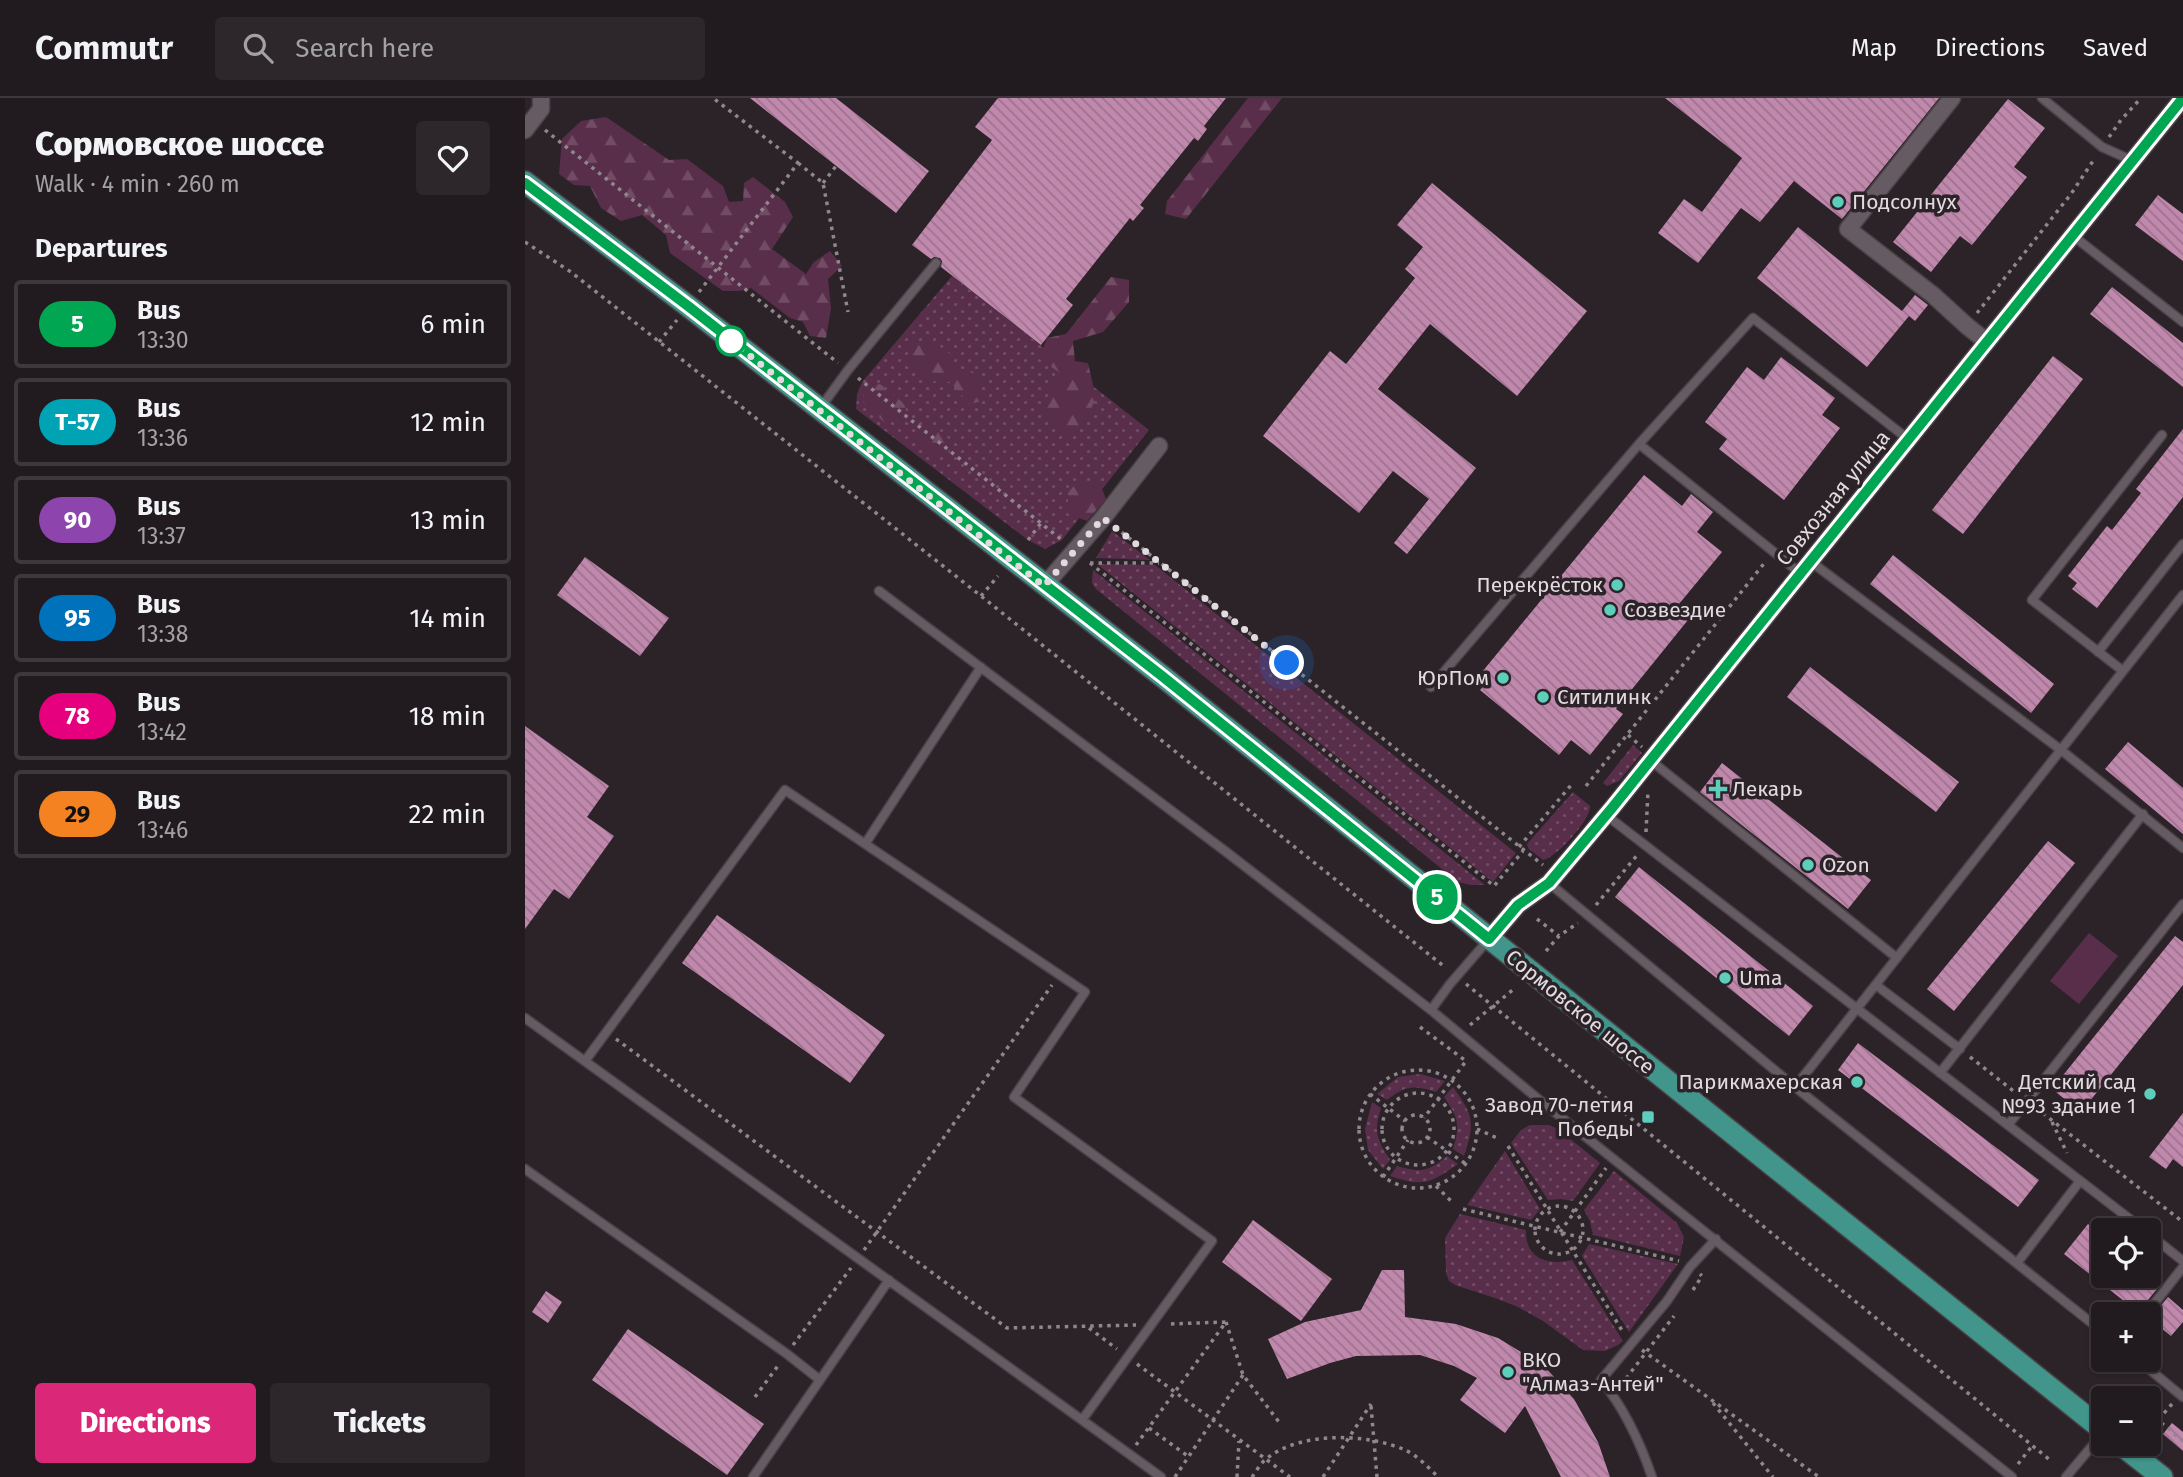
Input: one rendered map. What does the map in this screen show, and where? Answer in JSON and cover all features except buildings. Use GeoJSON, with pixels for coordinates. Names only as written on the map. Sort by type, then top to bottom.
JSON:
{"type":"FeatureCollection","features":[{"type":"Feature","properties":{"kind":"main road","name":"Сормовское шоссе"},"geometry":{"type":"LineString","coordinates":[[525,183],[609,244],[1162,676],[2091,1422]]}},
{"type":"Feature","properties":{"kind":"main road"},"geometry":{"type":"LineString","coordinates":[[2135,1456],[2162,1477]]}},
{"type":"Feature","properties":{"kind":"street"},"geometry":{"type":"LineString","coordinates":[[529,125],[541,109],[541,98]]}},
{"type":"Feature","properties":{"kind":"street"},"geometry":{"type":"LineString","coordinates":[[1952,98],[1849,229],[1933,295],[1987,342]]}},
{"type":"Feature","properties":{"kind":"street","name":"Совхозная улица"},"geometry":{"type":"LineString","coordinates":[[1489,939],[1518,905],[1552,879],[1606,815],[1648,755],[1805,567],[2183,98]]}},
{"type":"Feature","properties":{"kind":"street"},"geometry":{"type":"LineString","coordinates":[[1044,586],[1103,518],[1159,446]]}},
{"type":"Feature","properties":{"kind":"lane"},"geometry":{"type":"LineString","coordinates":[[2042,98],[2102,148],[2131,160]]}},
{"type":"Feature","properties":{"kind":"lane"},"geometry":{"type":"LineString","coordinates":[[2072,235],[2183,322]]}},
{"type":"Feature","properties":{"kind":"lane"},"geometry":{"type":"LineString","coordinates":[[819,409],[936,264]]}},
{"type":"Feature","properties":{"kind":"lane"},"geometry":{"type":"LineString","coordinates":[[1430,687],[1639,444],[1753,318],[1908,439]]}},
{"type":"Feature","properties":{"kind":"lane"},"geometry":{"type":"LineString","coordinates":[[2123,671],[2032,600],[2162,435]]}},
{"type":"Feature","properties":{"kind":"lane"},"geometry":{"type":"LineString","coordinates":[[1639,444],[1774,551],[1805,567],[2061,750],[2183,848]]}},
{"type":"Feature","properties":{"kind":"lane"},"geometry":{"type":"LineString","coordinates":[[2098,652],[2183,544]]}},
{"type":"Feature","properties":{"kind":"lane"},"geometry":{"type":"LineString","coordinates":[[879,591],[1431,1010],[2012,1477]]}},
{"type":"Feature","properties":{"kind":"lane"},"geometry":{"type":"LineString","coordinates":[[1795,1087],[2183,595]]}},
{"type":"Feature","properties":{"kind":"lane"},"geometry":{"type":"LineString","coordinates":[[865,844],[981,667]]}},
{"type":"Feature","properties":{"kind":"lane"},"geometry":{"type":"LineString","coordinates":[[1648,755],[1897,958]]}},
{"type":"Feature","properties":{"kind":"lane"},"geometry":{"type":"LineString","coordinates":[[585,1061],[785,790],[1085,992],[1014,1097],[1212,1241],[1082,1420]]}},
{"type":"Feature","properties":{"kind":"lane"},"geometry":{"type":"LineString","coordinates":[[1940,1073],[2143,814]]}},
{"type":"Feature","properties":{"kind":"lane"},"geometry":{"type":"LineString","coordinates":[[1606,815],[2128,1218]]}},
{"type":"Feature","properties":{"kind":"lane"},"geometry":{"type":"LineString","coordinates":[[1552,879],[1588,916],[1795,1087],[2091,1322]]}},
{"type":"Feature","properties":{"kind":"lane"},"geometry":{"type":"LineString","coordinates":[[2008,1125],[2183,904]]}},
{"type":"Feature","properties":{"kind":"lane"},"geometry":{"type":"LineString","coordinates":[[1431,1010],[1456,976],[1489,939]]}},
{"type":"Feature","properties":{"kind":"lane"},"geometry":{"type":"LineString","coordinates":[[1876,985],[1960,1049]]}},
{"type":"Feature","properties":{"kind":"lane"},"geometry":{"type":"LineString","coordinates":[[525,1018],[1129,1454],[1150,1474],[1161,1477]]}},
{"type":"Feature","properties":{"kind":"lane"},"geometry":{"type":"LineString","coordinates":[[525,1169],[787,1353],[820,1380]]}},
{"type":"Feature","properties":{"kind":"lane"},"geometry":{"type":"LineString","coordinates":[[2017,1263],[2080,1181]]}},
{"type":"Feature","properties":{"kind":"lane"},"geometry":{"type":"LineString","coordinates":[[1653,1477],[1637,1436],[1601,1380],[1667,1301],[1690,1267],[1716,1239]]}},
{"type":"Feature","properties":{"kind":"lane"},"geometry":{"type":"LineString","coordinates":[[2161,1244],[2183,1261]]}},
{"type":"Feature","properties":{"kind":"lane"},"geometry":{"type":"LineString","coordinates":[[2155,1302],[2183,1267]]}},
{"type":"Feature","properties":{"kind":"lane"},"geometry":{"type":"LineString","coordinates":[[753,1477],[889,1280]]}},
{"type":"Feature","properties":{"kind":"lane"},"geometry":{"type":"LineString","coordinates":[[2152,1372],[2181,1396]]}},
{"type":"Feature","properties":{"kind":"lane"},"geometry":{"type":"LineString","coordinates":[[2066,1477],[2091,1447]]}},
{"type":"Feature","properties":{"kind":"path"},"geometry":{"type":"LineString","coordinates":[[713,98],[823,183],[848,312]]}},
{"type":"Feature","properties":{"kind":"path"},"geometry":{"type":"LineString","coordinates":[[1967,326],[2071,194],[2121,120],[2141,98]]}},
{"type":"Feature","properties":{"kind":"path"},"geometry":{"type":"LineString","coordinates":[[529,125],[717,268],[1062,540]]}},
{"type":"Feature","properties":{"kind":"path"},"geometry":{"type":"LineString","coordinates":[[717,268],[798,163]]}},
{"type":"Feature","properties":{"kind":"path"},"geometry":{"type":"LineString","coordinates":[[823,183],[836,166]]}},
{"type":"Feature","properties":{"kind":"path"},"geometry":{"type":"LineString","coordinates":[[525,242],[571,272],[1492,1004],[2050,1460]]}},
{"type":"Feature","properties":{"kind":"path"},"geometry":{"type":"LineString","coordinates":[[1103,518],[1519,847],[1552,879]]}},
{"type":"Feature","properties":{"kind":"path"},"geometry":{"type":"LineString","coordinates":[[1028,540],[1041,523]]}},
{"type":"Feature","properties":{"kind":"path"},"geometry":{"type":"LineString","coordinates":[[1586,786],[1774,551]]}},
{"type":"Feature","properties":{"kind":"path"},"geometry":{"type":"LineString","coordinates":[[1161,563],[1090,563],[1494,886],[1523,851]]}},
{"type":"Feature","properties":{"kind":"path"},"geometry":{"type":"LineString","coordinates":[[981,596],[998,576]]}},
{"type":"Feature","properties":{"kind":"path"},"geometry":{"type":"LineString","coordinates":[[1546,951],[1559,936],[1588,916],[1646,845],[1648,755],[1628,735]]}},
{"type":"Feature","properties":{"kind":"path"},"geometry":{"type":"LineString","coordinates":[[1519,847],[1572,784]]}},
{"type":"Feature","properties":{"kind":"path"},"geometry":{"type":"LineString","coordinates":[[1537,919],[1559,936]]}},
{"type":"Feature","properties":{"kind":"path"},"geometry":{"type":"LineString","coordinates":[[755,1397],[1060,975]]}},
{"type":"Feature","properties":{"kind":"path"},"geometry":{"type":"LineString","coordinates":[[1468,1026],[1515,988]]}},
{"type":"Feature","properties":{"kind":"path"},"geometry":{"type":"LineString","coordinates":[[1420,1027],[1449,1046],[1466,1062],[1424,1118]]}},
{"type":"Feature","properties":{"kind":"path"},"geometry":{"type":"LineString","coordinates":[[606,1032],[1007,1328],[1226,1322]]}},
{"type":"Feature","properties":{"kind":"path"},"geometry":{"type":"LineString","coordinates":[[1960,1049],[2183,1222]]}},
{"type":"Feature","properties":{"kind":"path"},"geometry":{"type":"LineString","coordinates":[[1417,1070],[1435,1072],[1452,1080],[1465,1094],[1474,1110],[1477,1129],[1474,1147],[1466,1164],[1453,1177],[1436,1185],[1418,1188],[1399,1186],[1383,1177],[1370,1164],[1361,1147],[1358,1129],[1361,1110],[1370,1094],[1383,1081],[1399,1073],[1417,1070]]}},
{"type":"Feature","properties":{"kind":"path"},"geometry":{"type":"LineString","coordinates":[[1417,1092],[1439,1098],[1453,1117],[1453,1140],[1447,1151],[1428,1164],[1406,1163],[1396,1158],[1388,1150],[1381,1129],[1388,1108],[1396,1099],[1406,1094],[1417,1092]]}},
{"type":"Feature","properties":{"kind":"path"},"geometry":{"type":"LineString","coordinates":[[1370,1094],[1405,1121]]}},
{"type":"Feature","properties":{"kind":"path"},"geometry":{"type":"LineString","coordinates":[[1412,1116],[1424,1118],[1429,1125],[1427,1137],[1420,1142],[1408,1140],[1402,1129],[1405,1121],[1412,1116]]}},
{"type":"Feature","properties":{"kind":"path"},"geometry":{"type":"LineString","coordinates":[[2051,1120],[2080,1181]]}},
{"type":"Feature","properties":{"kind":"path"},"geometry":{"type":"LineString","coordinates":[[1477,1129],[1496,1138]]}},
{"type":"Feature","properties":{"kind":"path"},"geometry":{"type":"LineString","coordinates":[[1427,1137],[1466,1164]]}},
{"type":"Feature","properties":{"kind":"path"},"geometry":{"type":"LineString","coordinates":[[1383,1177],[1408,1140]]}},
{"type":"Feature","properties":{"kind":"path"},"geometry":{"type":"LineString","coordinates":[[1508,1146],[1625,1336]]}},
{"type":"Feature","properties":{"kind":"path"},"geometry":{"type":"LineString","coordinates":[[1560,1232],[1614,1158]]}},
{"type":"Feature","properties":{"kind":"path"},"geometry":{"type":"LineString","coordinates":[[1436,1185],[1452,1202]]}},
{"type":"Feature","properties":{"kind":"path"},"geometry":{"type":"LineString","coordinates":[[1561,1206],[1574,1211],[1582,1224],[1582,1238],[1571,1251],[1556,1254],[1542,1247],[1537,1241],[1537,1219],[1546,1209],[1561,1206]]}},
{"type":"Feature","properties":{"kind":"path"},"geometry":{"type":"LineString","coordinates":[[1463,1209],[1681,1261]]}},
{"type":"Feature","properties":{"kind":"path"},"geometry":{"type":"LineString","coordinates":[[1687,1298],[1702,1276],[1698,1273]]}},
{"type":"Feature","properties":{"kind":"path"},"geometry":{"type":"LineString","coordinates":[[1613,1395],[1679,1309]]}},
{"type":"Feature","properties":{"kind":"path"},"geometry":{"type":"LineString","coordinates":[[1226,1322],[1243,1375],[1279,1422]]}},
{"type":"Feature","properties":{"kind":"path"},"geometry":{"type":"LineString","coordinates":[[1129,1454],[1226,1322]]}},
{"type":"Feature","properties":{"kind":"path"},"geometry":{"type":"LineString","coordinates":[[1088,1327],[1290,1477]]}},
{"type":"Feature","properties":{"kind":"path"},"geometry":{"type":"LineString","coordinates":[[1644,1352],[1819,1477]]}},
{"type":"Feature","properties":{"kind":"path"},"geometry":{"type":"LineString","coordinates":[[1175,1477],[1243,1375]]}},
{"type":"Feature","properties":{"kind":"path"},"geometry":{"type":"LineString","coordinates":[[2181,1396],[2158,1420],[2183,1441]]}},
{"type":"Feature","properties":{"kind":"path"},"geometry":{"type":"LineString","coordinates":[[1710,1398],[1773,1477]]}},
{"type":"Feature","properties":{"kind":"path"},"geometry":{"type":"LineString","coordinates":[[1323,1477],[1371,1404],[1377,1477]]}},
{"type":"Feature","properties":{"kind":"path"},"geometry":{"type":"LineString","coordinates":[[1149,1428],[1189,1457]]}},
{"type":"Feature","properties":{"kind":"path"},"geometry":{"type":"LineString","coordinates":[[1252,1477],[1266,1459],[1301,1440],[1350,1437],[1373,1440],[1407,1450],[1438,1477]]}},
{"type":"Feature","properties":{"kind":"path"},"geometry":{"type":"LineString","coordinates":[[1237,1477],[1239,1441]]}},
{"type":"Feature","properties":{"kind":"path"},"geometry":{"type":"LineString","coordinates":[[2016,1466],[2032,1446]]}},
{"type":"Feature","properties":{"kind":"green space"},"geometry":{"type":"Polygon","coordinates":[[[1248,98],[1282,98],[1186,219],[1165,214],[1167,201],[1248,98]]]}},
{"type":"Feature","properties":{"kind":"green space"},"geometry":{"type":"Polygon","coordinates":[[[606,117],[669,160],[687,159],[723,186],[729,202],[743,201],[744,183],[753,177],[785,202],[793,217],[772,249],[806,274],[814,262],[830,251],[842,266],[828,279],[831,308],[826,338],[810,336],[803,322],[790,318],[751,288],[723,291],[670,253],[666,235],[642,215],[621,221],[601,208],[590,186],[574,185],[559,174],[562,139],[581,121],[606,117]]]}},
{"type":"Feature","properties":{"kind":"green space"},"geometry":{"type":"Polygon","coordinates":[[[952,276],[1149,430],[1062,540],[1045,549],[1028,540],[856,409],[857,394],[862,382],[952,276]]]}},
{"type":"Feature","properties":{"kind":"green space"},"geometry":{"type":"Polygon","coordinates":[[[1111,277],[1129,280],[1129,302],[1103,332],[1073,341],[1075,361],[1088,363],[1096,398],[1083,426],[1064,436],[1041,415],[1059,372],[1039,359],[1047,338],[1066,334],[1111,277]]]}},
{"type":"Feature","properties":{"kind":"green space"},"geometry":{"type":"Polygon","coordinates":[[[931,340],[953,356],[956,371],[971,370],[981,379],[983,401],[969,404],[950,382],[931,381],[908,361],[910,342],[931,340]]]}},
{"type":"Feature","properties":{"kind":"green space"},"geometry":{"type":"Polygon","coordinates":[[[880,384],[907,406],[901,421],[884,422],[863,402],[864,388],[880,384]]]}},
{"type":"Feature","properties":{"kind":"green space"},"geometry":{"type":"Polygon","coordinates":[[[935,428],[950,440],[948,455],[933,458],[915,442],[918,430],[935,428]]]}},
{"type":"Feature","properties":{"kind":"green space"},"geometry":{"type":"Polygon","coordinates":[[[1078,481],[1100,484],[1106,499],[1087,521],[1068,514],[1068,493],[1078,481]]]}},
{"type":"Feature","properties":{"kind":"green space"},"geometry":{"type":"Polygon","coordinates":[[[1112,531],[1150,560],[1096,558],[1112,531]]]}},
{"type":"Feature","properties":{"kind":"green space"},"geometry":{"type":"Polygon","coordinates":[[[1097,564],[1155,565],[1516,853],[1493,882],[1097,564]]]}},
{"type":"Feature","properties":{"kind":"green space"},"geometry":{"type":"Polygon","coordinates":[[[1093,570],[1485,885],[1458,882],[1096,589],[1092,583],[1093,570]]]}},
{"type":"Feature","properties":{"kind":"green space"},"geometry":{"type":"Polygon","coordinates":[[[1633,745],[1642,753],[1619,781],[1607,786],[1603,783],[1633,745]]]}},
{"type":"Feature","properties":{"kind":"green space"},"geometry":{"type":"Polygon","coordinates":[[[1573,792],[1590,806],[1589,812],[1572,838],[1556,853],[1543,860],[1528,848],[1527,844],[1573,792]]]}},
{"type":"Feature","properties":{"kind":"green space"},"geometry":{"type":"Polygon","coordinates":[[[2089,933],[2118,956],[2079,1004],[2050,981],[2089,933]]]}},
{"type":"Feature","properties":{"kind":"green space"},"geometry":{"type":"Polygon","coordinates":[[[1420,1074],[1445,1081],[1436,1092],[1410,1088],[1399,1091],[1387,1100],[1377,1094],[1398,1077],[1420,1074]]]}},
{"type":"Feature","properties":{"kind":"green space"},"geometry":{"type":"Polygon","coordinates":[[[1453,1087],[1471,1120],[1464,1156],[1453,1149],[1457,1122],[1444,1097],[1453,1087]]]}},
{"type":"Feature","properties":{"kind":"green space"},"geometry":{"type":"Polygon","coordinates":[[[1372,1102],[1381,1108],[1377,1123],[1378,1135],[1390,1160],[1383,1169],[1368,1150],[1365,1129],[1372,1102]]]}},
{"type":"Feature","properties":{"kind":"green space"},"geometry":{"type":"Polygon","coordinates":[[[1530,1125],[1549,1125],[1558,1129],[1600,1163],[1573,1201],[1548,1200],[1511,1143],[1521,1130],[1530,1125]]]}},
{"type":"Feature","properties":{"kind":"green space"},"geometry":{"type":"Polygon","coordinates":[[[1505,1151],[1540,1209],[1531,1220],[1467,1205],[1505,1151]]]}},
{"type":"Feature","properties":{"kind":"green space"},"geometry":{"type":"Polygon","coordinates":[[[1447,1156],[1458,1164],[1426,1182],[1411,1182],[1390,1176],[1397,1166],[1424,1170],[1447,1156]]]}},
{"type":"Feature","properties":{"kind":"green space"},"geometry":{"type":"Polygon","coordinates":[[[1614,1171],[1677,1223],[1684,1237],[1680,1256],[1593,1235],[1584,1210],[1614,1171]]]}},
{"type":"Feature","properties":{"kind":"green space"},"geometry":{"type":"Polygon","coordinates":[[[1460,1214],[1526,1230],[1529,1248],[1547,1261],[1572,1260],[1623,1341],[1605,1351],[1583,1350],[1543,1321],[1518,1307],[1449,1281],[1446,1273],[1445,1238],[1460,1214]]]}},
{"type":"Feature","properties":{"kind":"green space"},"geometry":{"type":"Polygon","coordinates":[[[1589,1244],[1678,1264],[1629,1332],[1582,1256],[1589,1244]]]}},
{"type":"Feature","properties":{"kind":"bus line","name":"5"},"geometry":{"type":"LineString","coordinates":[[525,183],[609,244],[1162,676],[1489,939],[1518,905],[1549,883],[1612,808],[2183,98]]}},
{"type":"Feature","properties":{"kind":"place","name":"Подсолнух"},"geometry":{"type":"Point","coordinates":[1838,202]}},
{"type":"Feature","properties":{"kind":"place","name":"Перекрёсток"},"geometry":{"type":"Point","coordinates":[1617,585]}},
{"type":"Feature","properties":{"kind":"place","name":"Созвездие"},"geometry":{"type":"Point","coordinates":[1610,610]}},
{"type":"Feature","properties":{"kind":"place","name":"ЮрПом"},"geometry":{"type":"Point","coordinates":[1503,678]}},
{"type":"Feature","properties":{"kind":"place","name":"Ситилинк"},"geometry":{"type":"Point","coordinates":[1543,697]}},
{"type":"Feature","properties":{"kind":"place","name":"Лекарь"},"geometry":{"type":"Point","coordinates":[1718,789]}},
{"type":"Feature","properties":{"kind":"place","name":"Ozon"},"geometry":{"type":"Point","coordinates":[1808,865]}},
{"type":"Feature","properties":{"kind":"place","name":"Uma"},"geometry":{"type":"Point","coordinates":[1725,978]}},
{"type":"Feature","properties":{"kind":"place","name":"Парикмахерская"},"geometry":{"type":"Point","coordinates":[1857,1082]}},
{"type":"Feature","properties":{"kind":"place","name":"Детский сад №93 здание 1"},"geometry":{"type":"Point","coordinates":[2150,1094]}},
{"type":"Feature","properties":{"kind":"place","name":"Завод 70-летия Победы"},"geometry":{"type":"Point","coordinates":[1648,1117]}},
{"type":"Feature","properties":{"kind":"place","name":"ВКО \"Алмаз-Антей\""},"geometry":{"type":"Point","coordinates":[1508,1372]}},
{"type":"Feature","properties":{"kind":"route"},"geometry":{"type":"LineString","coordinates":[[731,341],[1044,586],[1103,518],[1287,663]]}}]}
